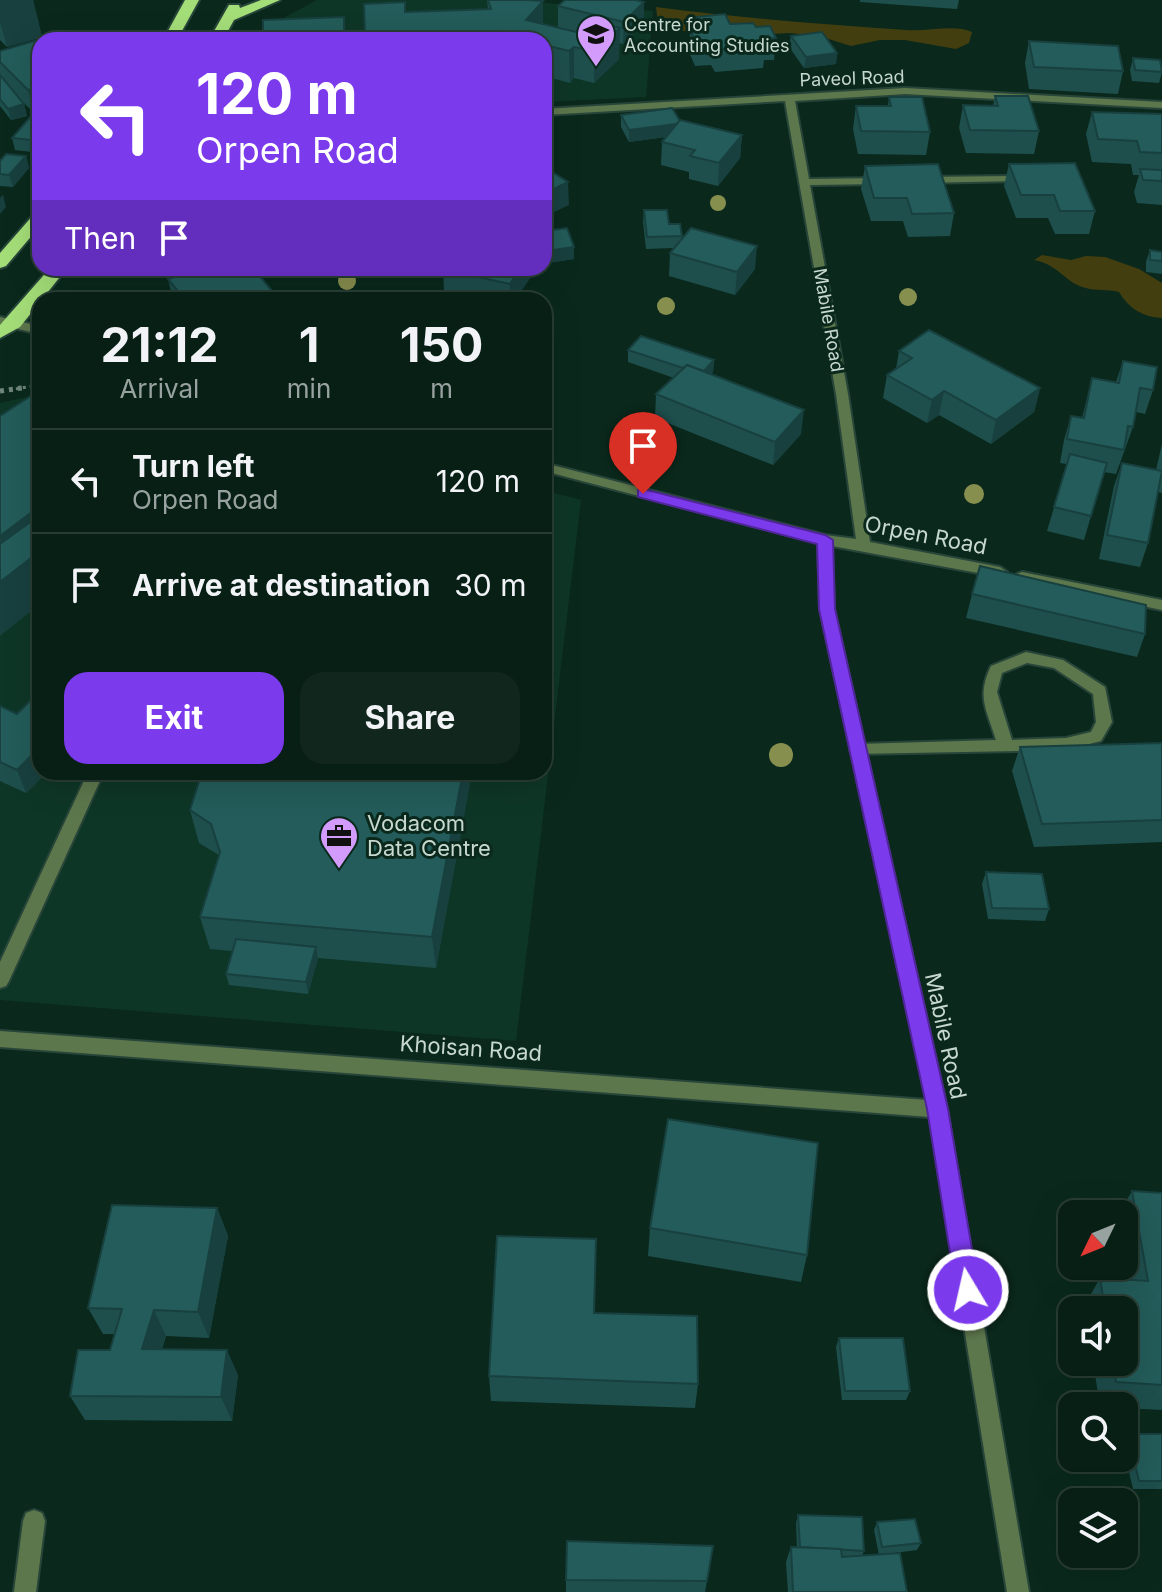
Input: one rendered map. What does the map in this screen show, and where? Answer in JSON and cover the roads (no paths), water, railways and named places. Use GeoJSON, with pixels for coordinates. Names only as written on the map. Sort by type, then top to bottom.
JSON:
{"type":"FeatureCollection","features":[{"type":"Feature","properties":{"kind":"highway"},"geometry":{"type":"LineString","coordinates":[[174,32],[192,0]]}},
{"type":"Feature","properties":{"kind":"highway"},"geometry":{"type":"LineString","coordinates":[[220,32],[239,0]]}},
{"type":"Feature","properties":{"kind":"highway"},"geometry":{"type":"LineString","coordinates":[[228,18],[273,0]]}},
{"type":"Feature","properties":{"kind":"highway"},"geometry":{"type":"LineString","coordinates":[[0,263],[32,225]]}},
{"type":"Feature","properties":{"kind":"highway"},"geometry":{"type":"LineString","coordinates":[[37,292],[52,276]]}},
{"type":"Feature","properties":{"kind":"highway"},"geometry":{"type":"LineString","coordinates":[[5,326],[32,297]]}},
{"type":"Feature","properties":{"kind":"street","name":"Paveol Road"},"geometry":{"type":"LineString","coordinates":[[552,111],[905,91],[1162,105]]}},
{"type":"Feature","properties":{"kind":"street","name":"Mabile Road"},"geometry":{"type":"LineString","coordinates":[[789,96],[842,394],[864,545]]}},
{"type":"Feature","properties":{"kind":"street"},"geometry":{"type":"LineString","coordinates":[[805,182],[1013,179]]}},
{"type":"Feature","properties":{"kind":"street"},"geometry":{"type":"LineString","coordinates":[[5,326],[32,329]]}},
{"type":"Feature","properties":{"kind":"street","name":"Orpen Road"},"geometry":{"type":"LineString","coordinates":[[552,469],[825,540],[864,545],[1162,605]]}},
{"type":"Feature","properties":{"kind":"street","name":"Mabile Road"},"geometry":{"type":"LineString","coordinates":[[825,540],[827,609],[938,1109],[1018,1592]]}},
{"type":"Feature","properties":{"kind":"street"},"geometry":{"type":"LineString","coordinates":[[858,750],[1006,746],[1066,744],[1096,737],[1104,722],[1100,691],[1058,664],[1026,657],[996,670],[989,692],[1006,746]]}},
{"type":"Feature","properties":{"kind":"street"},"geometry":{"type":"LineString","coordinates":[[0,981],[92,780]]}},
{"type":"Feature","properties":{"kind":"street","name":"Khoisan Road"},"geometry":{"type":"LineString","coordinates":[[0,1039],[938,1109]]}},
{"type":"Feature","properties":{"kind":"street"},"geometry":{"type":"LineString","coordinates":[[25,1592],[34,1521]]}},
{"type":"Feature","properties":{"kind":"place","name":"Centre for Accounting Studies"},"geometry":{"type":"Point","coordinates":[596,68]}},
{"type":"Feature","properties":{"kind":"place","name":"Vodacom Data Centre"},"geometry":{"type":"Point","coordinates":[339,870]}}]}
